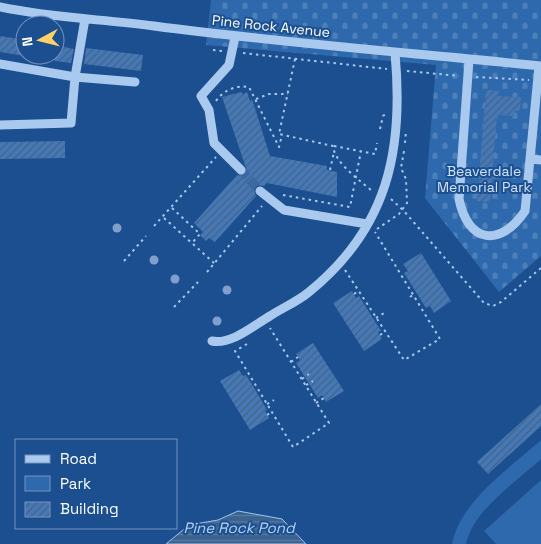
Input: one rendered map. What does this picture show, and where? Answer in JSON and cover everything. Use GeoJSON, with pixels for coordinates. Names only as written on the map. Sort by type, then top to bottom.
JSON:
{"type":"FeatureCollection","features":[{"type":"Feature","properties":{"kind":"street","name":"Pine Rock Avenue"},"geometry":{"type":"LineString","coordinates":[[0,7],[31,13],[235,37],[540,66]]}},
{"type":"Feature","properties":{"kind":"street"},"geometry":{"type":"LineString","coordinates":[[0,125],[71,123],[85,19]]}},
{"type":"Feature","properties":{"kind":"street"},"geometry":{"type":"LineString","coordinates":[[235,37],[228,65],[201,96],[209,110],[214,143],[241,170]]}},
{"type":"Feature","properties":{"kind":"street"},"geometry":{"type":"LineString","coordinates":[[212,341],[219,343],[235,337],[307,294],[331,272],[354,245],[381,196],[391,165],[398,119],[395,53]]}},
{"type":"Feature","properties":{"kind":"street"},"geometry":{"type":"LineString","coordinates":[[469,60],[459,199],[462,216],[472,229],[489,236],[504,233],[515,226],[525,211],[540,66]]}},
{"type":"Feature","properties":{"kind":"street"},"geometry":{"type":"LineString","coordinates":[[0,64],[76,77],[135,82]]}},
{"type":"Feature","properties":{"kind":"street"},"geometry":{"type":"LineString","coordinates":[[530,159],[541,160]]}},
{"type":"Feature","properties":{"kind":"street"},"geometry":{"type":"LineString","coordinates":[[260,191],[284,210],[367,224]]}},
{"type":"Feature","properties":{"kind":"path"},"geometry":{"type":"LineString","coordinates":[[213,50],[397,70],[538,81]]}},
{"type":"Feature","properties":{"kind":"path"},"geometry":{"type":"LineString","coordinates":[[295,59],[279,134],[375,154],[377,144]]}},
{"type":"Feature","properties":{"kind":"path"},"geometry":{"type":"LineString","coordinates":[[209,110],[222,92],[232,88],[249,87],[279,147],[282,135]]}},
{"type":"Feature","properties":{"kind":"path"},"geometry":{"type":"LineString","coordinates":[[256,99],[269,94],[288,94]]}},
{"type":"Feature","properties":{"kind":"path"},"geometry":{"type":"LineString","coordinates":[[380,129],[383,116],[392,108]]}},
{"type":"Feature","properties":{"kind":"path"},"geometry":{"type":"LineString","coordinates":[[330,170],[334,146]]}},
{"type":"Feature","properties":{"kind":"path"},"geometry":{"type":"LineString","coordinates":[[334,152],[346,167],[375,195],[391,199],[403,210],[484,303],[493,306],[501,302],[541,268]]}},
{"type":"Feature","properties":{"kind":"path"},"geometry":{"type":"LineString","coordinates":[[154,226],[218,155]]}},
{"type":"Feature","properties":{"kind":"path"},"geometry":{"type":"LineString","coordinates":[[172,208],[200,234],[192,243]]}},
{"type":"Feature","properties":{"kind":"path"},"geometry":{"type":"LineString","coordinates":[[163,218],[214,263]]}},
{"type":"Feature","properties":{"kind":"path"},"geometry":{"type":"LineString","coordinates":[[345,270],[404,360],[440,339],[375,232]]}},
{"type":"Feature","properties":{"kind":"path"},"geometry":{"type":"LineString","coordinates":[[124,261],[146,236]]}},
{"type":"Feature","properties":{"kind":"path"},"geometry":{"type":"LineString","coordinates":[[174,307],[198,282]]}},
{"type":"Feature","properties":{"kind":"path"},"geometry":{"type":"LineString","coordinates":[[354,294],[358,291]]}},
{"type":"Feature","properties":{"kind":"path"},"geometry":{"type":"LineString","coordinates":[[410,297],[414,294]]}},
{"type":"Feature","properties":{"kind":"path"},"geometry":{"type":"LineString","coordinates":[[366,311],[370,308]]}},
{"type":"Feature","properties":{"kind":"path"},"geometry":{"type":"LineString","coordinates":[[376,318],[384,313]]}},
{"type":"Feature","properties":{"kind":"path"},"geometry":{"type":"LineString","coordinates":[[370,317],[374,314]]}},
{"type":"Feature","properties":{"kind":"path"},"geometry":{"type":"LineString","coordinates":[[247,344],[235,351],[294,447],[329,423],[270,328]]}},
{"type":"Feature","properties":{"kind":"path"},"geometry":{"type":"LineString","coordinates":[[380,335],[385,332]]}},
{"type":"Feature","properties":{"kind":"path"},"geometry":{"type":"LineString","coordinates":[[291,362],[298,357]]}},
{"type":"Feature","properties":{"kind":"path"},"geometry":{"type":"LineString","coordinates":[[299,384],[309,374]]}},
{"type":"Feature","properties":{"kind":"path"},"geometry":{"type":"LineString","coordinates":[[306,385],[313,380]]}},
{"type":"Feature","properties":{"kind":"path"},"geometry":{"type":"LineString","coordinates":[[252,389],[256,387]]}},
{"type":"Feature","properties":{"kind":"path"},"geometry":{"type":"LineString","coordinates":[[316,403],[324,398]]}},
{"type":"Feature","properties":{"kind":"path"},"geometry":{"type":"LineString","coordinates":[[267,404],[274,400]]}},
{"type":"Feature","properties":{"kind":"path"},"geometry":{"type":"LineString","coordinates":[[267,415],[272,412]]}},
{"type":"Feature","properties":{"kind":"green space","name":"Beaverdale Memorial Park"},"geometry":{"type":"Polygon","coordinates":[[[211,0],[541,0],[541,256],[499,292],[425,198],[436,65],[206,45],[211,0]]]}},
{"type":"Feature","properties":{"kind":"green space"},"geometry":{"type":"Polygon","coordinates":[[[541,440],[541,459],[486,508],[470,532],[466,544],[452,544],[457,528],[465,513],[476,499],[501,474],[541,440]]]}},
{"type":"Feature","properties":{"kind":"green space"},"geometry":{"type":"Polygon","coordinates":[[[541,480],[541,544],[496,544],[484,531],[541,480]]]}},
{"type":"Feature","properties":{"kind":"water","name":"Pine Rock Pond"},"geometry":{"type":"Polygon","coordinates":[[[238,511],[282,519],[306,544],[166,544],[189,525],[218,520],[238,511]]]}},
{"type":"Feature","properties":{"kind":"building"},"geometry":{"type":"Polygon","coordinates":[[[0,36],[15,38],[15,54],[0,52],[0,36]]]}},
{"type":"Feature","properties":{"kind":"building"},"geometry":{"type":"Polygon","coordinates":[[[65,47],[74,49],[71,63],[65,62],[65,47]]]}},
{"type":"Feature","properties":{"kind":"building"},"geometry":{"type":"Polygon","coordinates":[[[86,48],[143,55],[141,71],[84,64],[86,48]]]}},
{"type":"Feature","properties":{"kind":"building"},"geometry":{"type":"Polygon","coordinates":[[[486,90],[499,91],[498,96],[521,97],[520,111],[515,111],[514,116],[497,115],[490,202],[477,201],[486,90]]]}},
{"type":"Feature","properties":{"kind":"building"},"geometry":{"type":"Polygon","coordinates":[[[241,92],[243,94],[247,92],[250,101],[252,99],[270,156],[327,166],[327,170],[337,172],[337,197],[267,183],[264,186],[258,185],[254,190],[256,196],[215,242],[209,238],[206,241],[200,235],[203,232],[194,223],[237,175],[243,176],[247,171],[222,97],[241,92]]]}},
{"type":"Feature","properties":{"kind":"building"},"geometry":{"type":"Polygon","coordinates":[[[65,141],[65,158],[0,159],[0,142],[65,141]]]}},
{"type":"Feature","properties":{"kind":"building"},"geometry":{"type":"Polygon","coordinates":[[[421,253],[451,301],[434,313],[430,306],[426,308],[404,273],[408,271],[403,264],[421,253]]]}},
{"type":"Feature","properties":{"kind":"building"},"geometry":{"type":"Polygon","coordinates":[[[352,291],[356,298],[359,296],[381,331],[378,332],[382,339],[364,351],[333,303],[352,291]]]}},
{"type":"Feature","properties":{"kind":"building"},"geometry":{"type":"Polygon","coordinates":[[[313,343],[344,391],[326,402],[322,395],[318,398],[296,363],[300,360],[296,354],[313,343]]]}},
{"type":"Feature","properties":{"kind":"building"},"geometry":{"type":"Polygon","coordinates":[[[239,370],[243,376],[246,375],[253,386],[267,410],[265,411],[269,418],[250,430],[220,381],[239,370]]]}},
{"type":"Feature","properties":{"kind":"building"},"geometry":{"type":"Polygon","coordinates":[[[541,404],[541,426],[488,474],[477,462],[541,404]]]}},
{"type":"Feature","properties":{"kind":"tunnel"},"geometry":{"type":"LineString","coordinates":[[241,170],[260,191]]}}]}
